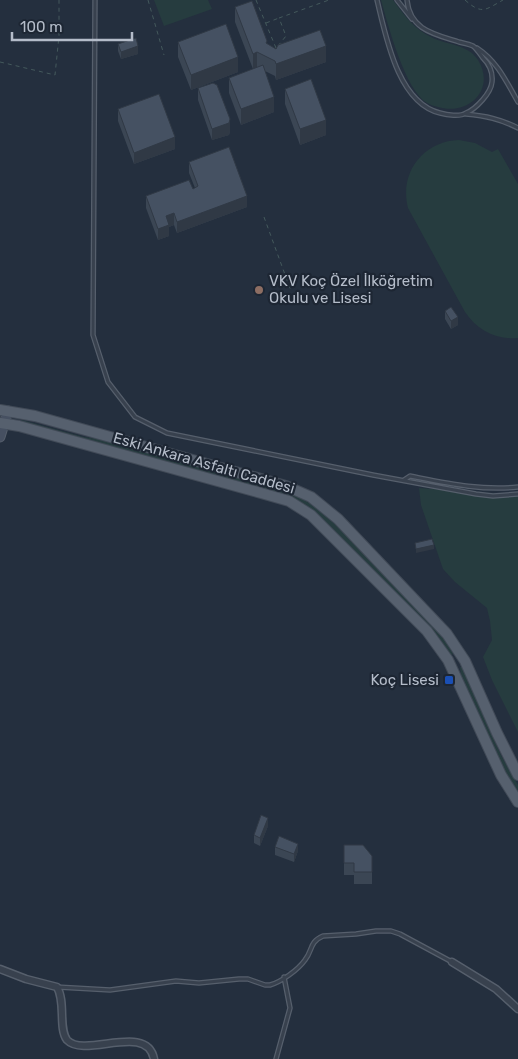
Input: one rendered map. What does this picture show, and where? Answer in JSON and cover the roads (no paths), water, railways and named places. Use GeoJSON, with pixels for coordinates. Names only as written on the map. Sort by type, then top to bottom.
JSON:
{"type":"FeatureCollection","features":[{"type":"Feature","properties":{"kind":"main road","name":"Eski Ankara Asfaltı Caddesi"},"geometry":{"type":"LineString","coordinates":[[4,410],[35,416],[286,486],[303,493],[319,503],[338,520],[447,634],[465,661],[518,775]]}},
{"type":"Feature","properties":{"kind":"main road","name":"Eski Ankara Asfaltı Caddesi"},"geometry":{"type":"LineString","coordinates":[[2,424],[19,426],[277,498],[310,515],[413,617],[438,647],[452,669],[501,775],[518,802]]}},
{"type":"Feature","properties":{"kind":"street"},"geometry":{"type":"LineString","coordinates":[[0,437],[4,410]]}},
{"type":"Feature","properties":{"kind":"street"},"geometry":{"type":"LineString","coordinates":[[452,962],[496,989],[518,1009]]}},
{"type":"Feature","properties":{"kind":"street"},"geometry":{"type":"LineString","coordinates":[[0,968],[26,979],[57,987],[61,999],[64,1031],[68,1041],[81,1046],[141,1044],[150,1048],[154,1059]]}},
{"type":"Feature","properties":{"kind":"lane"},"geometry":{"type":"LineString","coordinates":[[95,0],[93,335],[108,382],[135,416],[166,433],[476,494],[493,496],[518,494]]}},
{"type":"Feature","properties":{"kind":"lane"},"geometry":{"type":"LineString","coordinates":[[377,0],[391,51],[409,93],[421,105],[432,111],[447,115],[488,116],[518,128]]}},
{"type":"Feature","properties":{"kind":"lane"},"geometry":{"type":"LineString","coordinates":[[397,0],[417,25],[437,35],[473,46],[487,55],[498,66],[518,102]]}},
{"type":"Feature","properties":{"kind":"lane"},"geometry":{"type":"LineString","coordinates":[[408,0],[411,15],[417,25]]}},
{"type":"Feature","properties":{"kind":"lane"},"geometry":{"type":"LineString","coordinates":[[465,114],[482,101],[492,82],[489,65],[473,46]]}},
{"type":"Feature","properties":{"kind":"lane"},"geometry":{"type":"LineString","coordinates":[[404,481],[410,476],[475,488],[500,489],[518,487]]}},
{"type":"Feature","properties":{"kind":"lane"},"geometry":{"type":"LineString","coordinates":[[57,987],[105,991],[176,981],[199,983],[238,979],[248,979],[270,985],[301,965],[307,958],[312,945],[319,937],[386,930],[400,934],[452,962]]}},
{"type":"Feature","properties":{"kind":"lane"},"geometry":{"type":"LineString","coordinates":[[276,1059],[290,1008],[284,977]]}},
{"type":"Feature","properties":{"kind":"place","name":"VKV Koç Özel İlköğretim Okulu ve Lisesi"},"geometry":{"type":"Point","coordinates":[259,290]}},
{"type":"Feature","properties":{"kind":"place","name":"Koç Lisesi"},"geometry":{"type":"Point","coordinates":[449,680]}}]}
